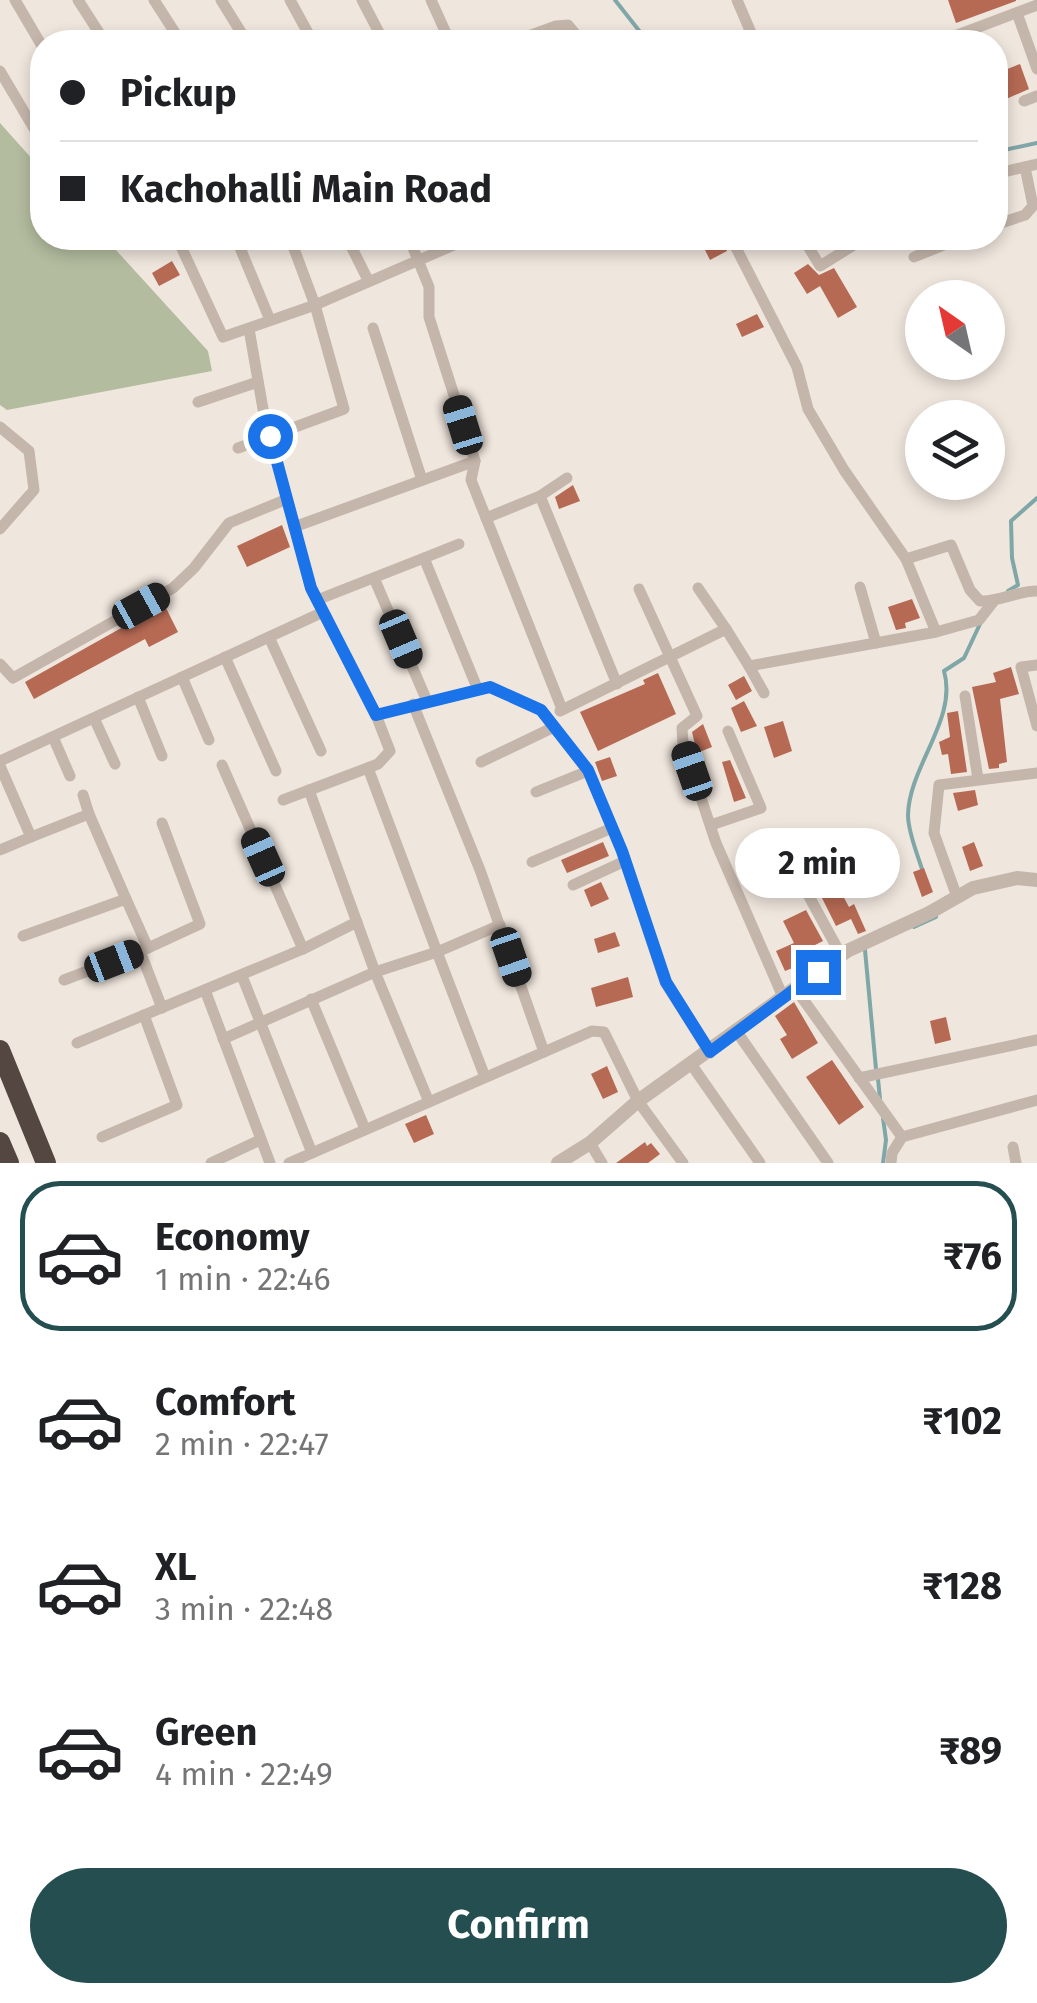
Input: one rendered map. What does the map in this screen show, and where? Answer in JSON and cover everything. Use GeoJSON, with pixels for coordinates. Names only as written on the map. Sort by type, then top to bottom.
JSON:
{"type":"FeatureCollection","features":[{"type":"Feature","properties":{"kind":"highway"},"geometry":{"type":"LineString","coordinates":[[0,1050],[46,1163]]}},
{"type":"Feature","properties":{"kind":"highway"},"geometry":{"type":"LineString","coordinates":[[0,1142],[9,1163]]}},
{"type":"Feature","properties":{"kind":"street"},"geometry":{"type":"LineString","coordinates":[[15,0],[33,30]]}},
{"type":"Feature","properties":{"kind":"street"},"geometry":{"type":"LineString","coordinates":[[78,0],[97,30]]}},
{"type":"Feature","properties":{"kind":"street"},"geometry":{"type":"LineString","coordinates":[[221,0],[239,30]]}},
{"type":"Feature","properties":{"kind":"street"},"geometry":{"type":"LineString","coordinates":[[290,0],[307,30]]}},
{"type":"Feature","properties":{"kind":"street"},"geometry":{"type":"LineString","coordinates":[[362,0],[378,30]]}},
{"type":"Feature","properties":{"kind":"street"},"geometry":{"type":"LineString","coordinates":[[430,0],[444,30]]}},
{"type":"Feature","properties":{"kind":"street"},"geometry":{"type":"LineString","coordinates":[[737,0],[751,30]]}},
{"type":"Feature","properties":{"kind":"street"},"geometry":{"type":"LineString","coordinates":[[158,2],[174,30]]}},
{"type":"Feature","properties":{"kind":"street"},"geometry":{"type":"LineString","coordinates":[[971,30],[1037,5]]}},
{"type":"Feature","properties":{"kind":"street"},"geometry":{"type":"LineString","coordinates":[[1016,13],[1037,70]]}},
{"type":"Feature","properties":{"kind":"street"},"geometry":{"type":"LineString","coordinates":[[545,30],[568,24],[573,30]]}},
{"type":"Feature","properties":{"kind":"street"},"geometry":{"type":"LineString","coordinates":[[0,70],[30,121]]}},
{"type":"Feature","properties":{"kind":"street"},"geometry":{"type":"LineString","coordinates":[[1008,221],[1025,215],[1034,206],[1031,165]]}},
{"type":"Feature","properties":{"kind":"street"},"geometry":{"type":"LineString","coordinates":[[182,250],[220,334],[229,336],[315,305],[440,250]]}},
{"type":"Feature","properties":{"kind":"street"},"geometry":{"type":"LineString","coordinates":[[241,250],[270,320]]}},
{"type":"Feature","properties":{"kind":"street"},"geometry":{"type":"LineString","coordinates":[[238,448],[344,409],[315,305],[294,250]]}},
{"type":"Feature","properties":{"kind":"street"},"geometry":{"type":"LineString","coordinates":[[353,250],[368,280]]}},
{"type":"Feature","properties":{"kind":"street"},"geometry":{"type":"LineString","coordinates":[[414,250],[429,287],[429,318],[475,461],[471,480],[562,709]]}},
{"type":"Feature","properties":{"kind":"street"},"geometry":{"type":"LineString","coordinates":[[737,250],[798,367],[808,409],[844,470],[906,559],[936,632]]}},
{"type":"Feature","properties":{"kind":"street"},"geometry":{"type":"LineString","coordinates":[[810,250],[820,266],[845,250]]}},
{"type":"Feature","properties":{"kind":"street"},"geometry":{"type":"LineString","coordinates":[[914,257],[931,250]]}},
{"type":"Feature","properties":{"kind":"street"},"geometry":{"type":"LineString","coordinates":[[373,328],[422,480]]}},
{"type":"Feature","properties":{"kind":"street"},"geometry":{"type":"LineString","coordinates":[[249,329],[270,436],[319,606],[390,750],[378,764],[283,800]]}},
{"type":"Feature","properties":{"kind":"street"},"geometry":{"type":"LineString","coordinates":[[198,402],[258,382]]}},
{"type":"Feature","properties":{"kind":"street"},"geometry":{"type":"LineString","coordinates":[[0,427],[29,452],[34,490],[0,529]]}},
{"type":"Feature","properties":{"kind":"street"},"geometry":{"type":"LineString","coordinates":[[294,526],[475,461]]}},
{"type":"Feature","properties":{"kind":"street"},"geometry":{"type":"LineString","coordinates":[[486,518],[540,496],[567,478]]}},
{"type":"Feature","properties":{"kind":"street"},"geometry":{"type":"LineString","coordinates":[[540,496],[617,684]]}},
{"type":"Feature","properties":{"kind":"street"},"geometry":{"type":"LineString","coordinates":[[0,664],[14,678],[173,588],[194,568],[229,522],[287,499]]}},
{"type":"Feature","properties":{"kind":"street"},"geometry":{"type":"LineString","coordinates":[[31,837],[0,764],[269,637],[374,578],[459,544]]}},
{"type":"Feature","properties":{"kind":"street"},"geometry":{"type":"LineString","coordinates":[[906,559],[951,545],[970,590],[980,602],[992,602],[1020,591],[1037,591]]}},
{"type":"Feature","properties":{"kind":"street"},"geometry":{"type":"LineString","coordinates":[[424,558],[478,690]]}},
{"type":"Feature","properties":{"kind":"street"},"geometry":{"type":"LineString","coordinates":[[374,578],[427,701]]}},
{"type":"Feature","properties":{"kind":"street"},"geometry":{"type":"LineString","coordinates":[[698,588],[764,693]]}},
{"type":"Feature","properties":{"kind":"street"},"geometry":{"type":"LineString","coordinates":[[860,588],[876,642]]}},
{"type":"Feature","properties":{"kind":"street"},"geometry":{"type":"LineString","coordinates":[[639,589],[697,716],[682,728],[683,744],[711,825],[789,993],[902,1137]]}},
{"type":"Feature","properties":{"kind":"street"},"geometry":{"type":"LineString","coordinates":[[749,666],[936,632],[979,620],[992,602]]}},
{"type":"Feature","properties":{"kind":"street"},"geometry":{"type":"LineString","coordinates":[[481,762],[551,723],[562,709],[726,629]]}},
{"type":"Feature","properties":{"kind":"street"},"geometry":{"type":"LineString","coordinates":[[269,637],[321,751]]}},
{"type":"Feature","properties":{"kind":"street"},"geometry":{"type":"LineString","coordinates":[[226,657],[276,771]]}},
{"type":"Feature","properties":{"kind":"street"},"geometry":{"type":"LineString","coordinates":[[1037,665],[1021,667],[1037,726]]}},
{"type":"Feature","properties":{"kind":"street"},"geometry":{"type":"LineString","coordinates":[[182,677],[209,740]]}},
{"type":"Feature","properties":{"kind":"street"},"geometry":{"type":"LineString","coordinates":[[376,715],[490,687],[541,710],[588,770],[625,861],[666,982],[710,1052]]}},
{"type":"Feature","properties":{"kind":"street"},"geometry":{"type":"LineString","coordinates":[[965,696],[978,780]]}},
{"type":"Feature","properties":{"kind":"street"},"geometry":{"type":"LineString","coordinates":[[138,698],[162,756]]}},
{"type":"Feature","properties":{"kind":"street"},"geometry":{"type":"LineString","coordinates":[[412,704],[500,925],[544,1052]]}},
{"type":"Feature","properties":{"kind":"street"},"geometry":{"type":"LineString","coordinates":[[94,718],[115,764]]}},
{"type":"Feature","properties":{"kind":"street"},"geometry":{"type":"LineString","coordinates":[[711,825],[761,808],[728,731]]}},
{"type":"Feature","properties":{"kind":"street"},"geometry":{"type":"LineString","coordinates":[[52,737],[70,776]]}},
{"type":"Feature","properties":{"kind":"street"},"geometry":{"type":"LineString","coordinates":[[222,765],[303,949]]}},
{"type":"Feature","properties":{"kind":"street"},"geometry":{"type":"LineString","coordinates":[[368,768],[485,1077]]}},
{"type":"Feature","properties":{"kind":"street"},"geometry":{"type":"LineString","coordinates":[[536,792],[588,770]]}},
{"type":"Feature","properties":{"kind":"street"},"geometry":{"type":"LineString","coordinates":[[957,896],[934,833],[939,784],[1037,773]]}},
{"type":"Feature","properties":{"kind":"street"},"geometry":{"type":"LineString","coordinates":[[308,790],[375,972],[429,1102]]}},
{"type":"Feature","properties":{"kind":"street"},"geometry":{"type":"LineString","coordinates":[[82,795],[126,898],[162,1008]]}},
{"type":"Feature","properties":{"kind":"street"},"geometry":{"type":"LineString","coordinates":[[0,850],[89,814]]}},
{"type":"Feature","properties":{"kind":"street"},"geometry":{"type":"LineString","coordinates":[[64,980],[200,924],[162,823]]}},
{"type":"Feature","properties":{"kind":"street"},"geometry":{"type":"LineString","coordinates":[[532,862],[612,828]]}},
{"type":"Feature","properties":{"kind":"street"},"geometry":{"type":"LineString","coordinates":[[781,845],[840,956]]}},
{"type":"Feature","properties":{"kind":"street"},"geometry":{"type":"LineString","coordinates":[[573,885],[625,861]]}},
{"type":"Feature","properties":{"kind":"street"},"geometry":{"type":"LineString","coordinates":[[558,1163],[840,956],[973,888],[1016,878],[1037,880]]}},
{"type":"Feature","properties":{"kind":"street"},"geometry":{"type":"LineString","coordinates":[[23,936],[126,898]]}},
{"type":"Feature","properties":{"kind":"street"},"geometry":{"type":"LineString","coordinates":[[77,1042],[242,976],[357,922]]}},
{"type":"Feature","properties":{"kind":"street"},"geometry":{"type":"LineString","coordinates":[[223,1039],[375,972],[437,952],[500,925]]}},
{"type":"Feature","properties":{"kind":"street"},"geometry":{"type":"LineString","coordinates":[[242,976],[312,1152]]}},
{"type":"Feature","properties":{"kind":"street"},"geometry":{"type":"LineString","coordinates":[[205,990],[270,1163]]}},
{"type":"Feature","properties":{"kind":"street"},"geometry":{"type":"LineString","coordinates":[[311,999],[365,1129]]}},
{"type":"Feature","properties":{"kind":"street"},"geometry":{"type":"LineString","coordinates":[[102,1136],[177,1105],[144,1015]]}},
{"type":"Feature","properties":{"kind":"street"},"geometry":{"type":"LineString","coordinates":[[289,1163],[592,1031],[604,1032],[638,1101],[683,1163]]}},
{"type":"Feature","properties":{"kind":"street"},"geometry":{"type":"LineString","coordinates":[[737,1032],[828,1163]]}},
{"type":"Feature","properties":{"kind":"street"},"geometry":{"type":"LineString","coordinates":[[859,1078],[1037,1040]]}},
{"type":"Feature","properties":{"kind":"street"},"geometry":{"type":"LineString","coordinates":[[691,1064],[760,1163]]}},
{"type":"Feature","properties":{"kind":"street"},"geometry":{"type":"LineString","coordinates":[[892,1163],[892,1153],[902,1137],[1037,1100]]}},
{"type":"Feature","properties":{"kind":"street"},"geometry":{"type":"LineString","coordinates":[[211,1163],[260,1140]]}},
{"type":"Feature","properties":{"kind":"street"},"geometry":{"type":"LineString","coordinates":[[590,1143],[602,1163]]}},
{"type":"Feature","properties":{"kind":"street"},"geometry":{"type":"LineString","coordinates":[[1013,1147],[1016,1163]]}},
{"type":"Feature","properties":{"kind":"green space"},"geometry":{"type":"Polygon","coordinates":[[[0,123],[30,157],[30,250],[116,250],[208,351],[212,371],[7,410],[0,405],[0,123]]]}},
{"type":"Feature","properties":{"kind":"building"},"geometry":{"type":"Polygon","coordinates":[[[948,0],[1016,0],[1016,1],[956,23],[948,0]]]}},
{"type":"Feature","properties":{"kind":"building"},"geometry":{"type":"Polygon","coordinates":[[[1020,64],[1029,89],[1008,98],[1008,69],[1020,64]]]}},
{"type":"Feature","properties":{"kind":"building"},"geometry":{"type":"Polygon","coordinates":[[[705,250],[727,250],[727,251],[710,260],[705,250]]]}},
{"type":"Feature","properties":{"kind":"building"},"geometry":{"type":"Polygon","coordinates":[[[172,261],[180,275],[159,286],[152,273],[172,261]]]}},
{"type":"Feature","properties":{"kind":"building"},"geometry":{"type":"Polygon","coordinates":[[[808,264],[819,275],[834,268],[857,307],[838,318],[820,286],[807,294],[794,273],[808,264]]]}},
{"type":"Feature","properties":{"kind":"building"},"geometry":{"type":"Polygon","coordinates":[[[757,314],[764,327],[742,337],[736,324],[757,314]]]}},
{"type":"Feature","properties":{"kind":"building"},"geometry":{"type":"Polygon","coordinates":[[[573,485],[580,501],[559,509],[555,497],[573,485]]]}},
{"type":"Feature","properties":{"kind":"building"},"geometry":{"type":"Polygon","coordinates":[[[282,525],[290,547],[247,567],[237,546],[282,525]]]}},
{"type":"Feature","properties":{"kind":"building"},"geometry":{"type":"Polygon","coordinates":[[[912,599],[920,618],[896,630],[888,607],[912,599]]]}},
{"type":"Feature","properties":{"kind":"building"},"geometry":{"type":"Polygon","coordinates":[[[164,604],[178,632],[149,647],[145,639],[34,699],[25,682],[164,604]]]}},
{"type":"Feature","properties":{"kind":"building"},"geometry":{"type":"Polygon","coordinates":[[[1011,667],[1019,694],[1000,699],[1007,762],[989,769],[972,687],[996,682],[993,673],[1011,667]]]}},
{"type":"Feature","properties":{"kind":"building"},"geometry":{"type":"Polygon","coordinates":[[[658,673],[676,714],[598,751],[580,712],[645,684],[643,680],[658,673]]]}},
{"type":"Feature","properties":{"kind":"building"},"geometry":{"type":"Polygon","coordinates":[[[744,676],[752,691],[736,700],[728,685],[744,676]]]}},
{"type":"Feature","properties":{"kind":"building"},"geometry":{"type":"Polygon","coordinates":[[[744,701],[757,726],[741,732],[731,708],[744,701]]]}},
{"type":"Feature","properties":{"kind":"building"},"geometry":{"type":"Polygon","coordinates":[[[958,711],[967,772],[951,774],[948,754],[942,755],[939,742],[950,737],[947,713],[958,711]]]}},
{"type":"Feature","properties":{"kind":"building"},"geometry":{"type":"Polygon","coordinates":[[[783,721],[792,751],[774,758],[764,727],[783,721]]]}},
{"type":"Feature","properties":{"kind":"building"},"geometry":{"type":"Polygon","coordinates":[[[703,724],[712,747],[697,753],[692,732],[703,724]]]}},
{"type":"Feature","properties":{"kind":"building"},"geometry":{"type":"Polygon","coordinates":[[[610,757],[617,776],[602,781],[595,762],[610,757]]]}},
{"type":"Feature","properties":{"kind":"building"},"geometry":{"type":"Polygon","coordinates":[[[730,760],[746,798],[734,802],[722,762],[730,760]]]}},
{"type":"Feature","properties":{"kind":"building"},"geometry":{"type":"Polygon","coordinates":[[[975,790],[978,805],[958,811],[953,793],[975,790]]]}},
{"type":"Feature","properties":{"kind":"building"},"geometry":{"type":"Polygon","coordinates":[[[603,842],[609,856],[567,873],[561,860],[603,842]]]}},
{"type":"Feature","properties":{"kind":"building"},"geometry":{"type":"Polygon","coordinates":[[[974,842],[983,866],[970,871],[962,847],[974,842]]]}},
{"type":"Feature","properties":{"kind":"building"},"geometry":{"type":"Polygon","coordinates":[[[924,868],[933,892],[922,897],[913,872],[924,868]]]}},
{"type":"Feature","properties":{"kind":"building"},"geometry":{"type":"Polygon","coordinates":[[[601,882],[609,899],[591,907],[584,890],[601,882]]]}},
{"type":"Feature","properties":{"kind":"building"},"geometry":{"type":"Polygon","coordinates":[[[836,883],[849,907],[854,904],[866,931],[858,934],[851,919],[836,926],[819,892],[836,883]]]}},
{"type":"Feature","properties":{"kind":"building"},"geometry":{"type":"Polygon","coordinates":[[[806,910],[823,941],[795,955],[800,965],[785,971],[776,951],[794,943],[783,921],[806,910]]]}},
{"type":"Feature","properties":{"kind":"building"},"geometry":{"type":"Polygon","coordinates":[[[615,932],[620,946],[598,953],[594,939],[615,932]]]}},
{"type":"Feature","properties":{"kind":"building"},"geometry":{"type":"Polygon","coordinates":[[[628,977],[633,997],[596,1007],[591,988],[628,977]]]}},
{"type":"Feature","properties":{"kind":"building"},"geometry":{"type":"Polygon","coordinates":[[[794,1002],[818,1043],[792,1059],[780,1039],[787,1035],[775,1016],[794,1002]]]}},
{"type":"Feature","properties":{"kind":"building"},"geometry":{"type":"Polygon","coordinates":[[[946,1017],[951,1040],[935,1044],[930,1021],[946,1017]]]}},
{"type":"Feature","properties":{"kind":"building"},"geometry":{"type":"Polygon","coordinates":[[[832,1060],[864,1107],[839,1125],[806,1077],[832,1060]]]}},
{"type":"Feature","properties":{"kind":"building"},"geometry":{"type":"Polygon","coordinates":[[[607,1066],[618,1092],[603,1099],[591,1074],[607,1066]]]}},
{"type":"Feature","properties":{"kind":"building"},"geometry":{"type":"Polygon","coordinates":[[[426,1115],[434,1134],[414,1143],[405,1124],[426,1115]]]}},
{"type":"Feature","properties":{"kind":"building"},"geometry":{"type":"Polygon","coordinates":[[[645,1142],[660,1154],[648,1163],[616,1163],[645,1142]]]}},
{"type":"Feature","properties":{"kind":"waterway"},"geometry":{"type":"LineString","coordinates":[[615,0],[639,30]]}},
{"type":"Feature","properties":{"kind":"waterway"},"geometry":{"type":"LineString","coordinates":[[1008,149],[1037,143]]}},
{"type":"Feature","properties":{"kind":"waterway"},"geometry":{"type":"LineString","coordinates":[[1008,591],[1018,585],[1012,558],[1011,521],[1037,498]]}},
{"type":"Feature","properties":{"kind":"waterway"},"geometry":{"type":"LineString","coordinates":[[922,869],[909,828],[910,797],[944,707],[944,671],[964,658],[980,624]]}},
{"type":"Feature","properties":{"kind":"waterway"},"geometry":{"type":"LineString","coordinates":[[914,927],[936,917]]}},
{"type":"Feature","properties":{"kind":"waterway"},"geometry":{"type":"LineString","coordinates":[[865,950],[876,1069]]}},
{"type":"Feature","properties":{"kind":"waterway"},"geometry":{"type":"LineString","coordinates":[[878,1079],[880,1099]]}},
{"type":"Feature","properties":{"kind":"waterway"},"geometry":{"type":"LineString","coordinates":[[883,1118],[883,1163]]}},
{"type":"Feature","properties":{"kind":"route"},"geometry":{"type":"LineString","coordinates":[[270,436],[311,588],[376,715],[490,687],[541,710],[588,770],[622,851],[666,982],[710,1052],[818,972]]}}]}
